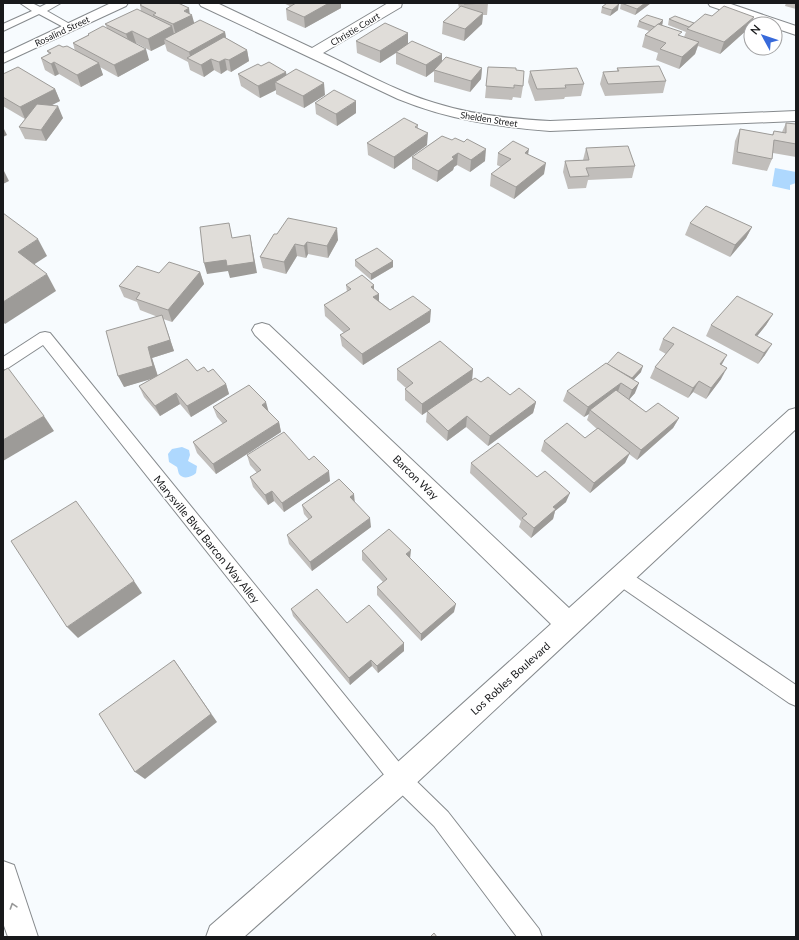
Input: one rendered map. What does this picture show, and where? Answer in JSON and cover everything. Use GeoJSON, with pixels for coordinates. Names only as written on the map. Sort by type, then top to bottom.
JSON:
{"type":"FeatureCollection","features":[{"type":"Feature","properties":{"kind":"street","name":"Rosalind Street"},"geometry":{"type":"LineString","coordinates":[[3,59],[121,3]]}},
{"type":"Feature","properties":{"kind":"street","name":"Shelden Street"},"geometry":{"type":"LineString","coordinates":[[206,3],[403,96],[428,106],[456,114],[487,120],[550,126],[796,116]]}},
{"type":"Feature","properties":{"kind":"street"},"geometry":{"type":"LineString","coordinates":[[715,3],[796,31]]}},
{"type":"Feature","properties":{"kind":"street","name":"Christie Court"},"geometry":{"type":"LineString","coordinates":[[313,53],[396,4]]}},
{"type":"Feature","properties":{"kind":"street","name":"Barcon Way"},"geometry":{"type":"LineString","coordinates":[[262,330],[569,624]]}},
{"type":"Feature","properties":{"kind":"street","name":"Los Robles Boulevard"},"geometry":{"type":"LineString","coordinates":[[221,937],[400,779],[796,416]]}},
{"type":"Feature","properties":{"kind":"street"},"geometry":{"type":"LineString","coordinates":[[3,876],[23,937]]}},
{"type":"Feature","properties":{"kind":"lane"},"geometry":{"type":"LineString","coordinates":[[25,3],[70,27]]}},
{"type":"Feature","properties":{"kind":"lane"},"geometry":{"type":"LineString","coordinates":[[3,28],[56,3]]}},
{"type":"Feature","properties":{"kind":"lane","name":"Marysville Blvd Barcon Way Alley"},"geometry":{"type":"LineString","coordinates":[[3,364],[44,337],[400,779]]}},
{"type":"Feature","properties":{"kind":"lane"},"geometry":{"type":"LineString","coordinates":[[621,577],[796,696]]}},
{"type":"Feature","properties":{"kind":"lane"},"geometry":{"type":"LineString","coordinates":[[400,779],[441,819],[531,937]]}},
{"type":"Feature","properties":{"kind":"water"},"geometry":{"type":"Polygon","coordinates":[[[775,168],[796,172],[796,183],[790,185],[790,190],[772,186],[775,168]]]}},
{"type":"Feature","properties":{"kind":"water"},"geometry":{"type":"Polygon","coordinates":[[[182,447],[189,450],[190,455],[188,461],[197,466],[196,473],[192,476],[181,476],[177,467],[169,462],[168,454],[172,449],[182,447]]]}},
{"type":"Feature","properties":{"kind":"building"},"geometry":{"type":"Polygon","coordinates":[[[143,3],[178,3],[189,8],[184,11],[192,15],[173,24],[153,15],[156,13],[140,5],[143,3]]]}},
{"type":"Feature","properties":{"kind":"building"},"geometry":{"type":"Polygon","coordinates":[[[296,3],[329,3],[304,17],[286,9],[296,3]]]}},
{"type":"Feature","properties":{"kind":"building"},"geometry":{"type":"Polygon","coordinates":[[[464,3],[488,3],[464,4],[464,3]]]}},
{"type":"Feature","properties":{"kind":"building"},"geometry":{"type":"Polygon","coordinates":[[[607,3],[619,4],[612,10],[602,7],[607,3]]]}},
{"type":"Feature","properties":{"kind":"building"},"geometry":{"type":"Polygon","coordinates":[[[621,3],[645,3],[637,9],[621,3]]]}},
{"type":"Feature","properties":{"kind":"building"},"geometry":{"type":"Polygon","coordinates":[[[461,6],[483,13],[465,29],[443,22],[461,6]]]}},
{"type":"Feature","properties":{"kind":"building"},"geometry":{"type":"Polygon","coordinates":[[[724,6],[751,16],[743,16],[743,26],[724,42],[687,29],[705,14],[712,16],[724,6]]]}},
{"type":"Feature","properties":{"kind":"building"},"geometry":{"type":"Polygon","coordinates":[[[137,9],[172,26],[148,39],[132,31],[126,34],[105,24],[137,9]]]}},
{"type":"Feature","properties":{"kind":"building"},"geometry":{"type":"Polygon","coordinates":[[[647,15],[663,20],[655,27],[639,21],[647,15]]]}},
{"type":"Feature","properties":{"kind":"building"},"geometry":{"type":"Polygon","coordinates":[[[675,16],[694,23],[689,27],[669,19],[675,16]]]}},
{"type":"Feature","properties":{"kind":"building"},"geometry":{"type":"Polygon","coordinates":[[[200,20],[225,32],[189,52],[164,39],[200,20]]]}},
{"type":"Feature","properties":{"kind":"building"},"geometry":{"type":"Polygon","coordinates":[[[385,23],[408,33],[380,51],[356,41],[385,23]]]}},
{"type":"Feature","properties":{"kind":"building"},"geometry":{"type":"Polygon","coordinates":[[[658,24],[682,32],[678,35],[699,42],[682,57],[660,49],[666,43],[645,35],[658,24]]]}},
{"type":"Feature","properties":{"kind":"building"},"geometry":{"type":"Polygon","coordinates":[[[103,26],[146,49],[114,65],[73,43],[103,26]]]}},
{"type":"Feature","properties":{"kind":"building"},"geometry":{"type":"Polygon","coordinates":[[[224,37],[247,50],[229,60],[225,59],[219,62],[211,59],[201,65],[187,58],[224,37]]]}},
{"type":"Feature","properties":{"kind":"building"},"geometry":{"type":"Polygon","coordinates":[[[412,41],[442,54],[426,65],[396,52],[412,41]]]}},
{"type":"Feature","properties":{"kind":"building"},"geometry":{"type":"Polygon","coordinates":[[[59,45],[63,47],[67,46],[99,63],[77,75],[54,62],[51,64],[41,58],[51,53],[47,51],[59,45]]]}},
{"type":"Feature","properties":{"kind":"building"},"geometry":{"type":"Polygon","coordinates":[[[446,57],[482,68],[471,81],[434,70],[446,57]]]}},
{"type":"Feature","properties":{"kind":"building"},"geometry":{"type":"Polygon","coordinates":[[[269,62],[286,72],[258,86],[238,74],[258,64],[261,66],[269,62]]]}},
{"type":"Feature","properties":{"kind":"building"},"geometry":{"type":"Polygon","coordinates":[[[659,66],[666,81],[608,84],[603,72],[619,71],[617,68],[659,66]]]}},
{"type":"Feature","properties":{"kind":"building"},"geometry":{"type":"Polygon","coordinates":[[[18,67],[55,89],[20,107],[3,97],[3,74],[18,67]]]}},
{"type":"Feature","properties":{"kind":"building"},"geometry":{"type":"Polygon","coordinates":[[[488,67],[516,68],[516,70],[524,71],[523,86],[514,85],[514,88],[486,86],[488,67]]]}},
{"type":"Feature","properties":{"kind":"building"},"geometry":{"type":"Polygon","coordinates":[[[577,68],[584,84],[565,85],[566,88],[537,89],[530,71],[577,68]]]}},
{"type":"Feature","properties":{"kind":"building"},"geometry":{"type":"Polygon","coordinates":[[[296,69],[324,83],[303,96],[275,82],[296,69]]]}},
{"type":"Feature","properties":{"kind":"building"},"geometry":{"type":"Polygon","coordinates":[[[334,90],[356,101],[336,114],[315,103],[334,90]]]}},
{"type":"Feature","properties":{"kind":"building"},"geometry":{"type":"Polygon","coordinates":[[[37,104],[58,106],[41,130],[19,127],[37,104]]]}},
{"type":"Feature","properties":{"kind":"building"},"geometry":{"type":"Polygon","coordinates":[[[404,118],[418,125],[415,127],[428,133],[394,157],[367,143],[404,118]]]}},
{"type":"Feature","properties":{"kind":"building"},"geometry":{"type":"Polygon","coordinates":[[[786,123],[796,124],[796,144],[774,140],[772,159],[737,152],[740,129],[773,135],[774,131],[786,133],[786,123]]]}},
{"type":"Feature","properties":{"kind":"building"},"geometry":{"type":"Polygon","coordinates":[[[442,136],[452,140],[455,138],[464,142],[467,139],[486,149],[471,160],[458,153],[452,157],[454,159],[438,171],[412,157],[442,136]]]}},
{"type":"Feature","properties":{"kind":"building"},"geometry":{"type":"Polygon","coordinates":[[[513,141],[529,149],[525,153],[546,163],[516,187],[491,174],[511,159],[498,153],[513,141]]]}},
{"type":"Feature","properties":{"kind":"building"},"geometry":{"type":"Polygon","coordinates":[[[628,146],[635,166],[586,168],[589,176],[570,177],[565,161],[589,160],[586,148],[628,146]]]}},
{"type":"Feature","properties":{"kind":"building"},"geometry":{"type":"Polygon","coordinates":[[[706,206],[752,227],[735,245],[690,223],[706,206]]]}},
{"type":"Feature","properties":{"kind":"building"},"geometry":{"type":"Polygon","coordinates":[[[3,213],[38,239],[18,252],[47,274],[3,302],[3,213]]]}},
{"type":"Feature","properties":{"kind":"building"},"geometry":{"type":"Polygon","coordinates":[[[288,218],[337,228],[327,246],[307,242],[304,246],[295,244],[284,262],[260,257],[274,234],[277,234],[288,218]]]}},
{"type":"Feature","properties":{"kind":"building"},"geometry":{"type":"Polygon","coordinates":[[[229,223],[232,238],[250,235],[254,262],[227,266],[226,260],[204,263],[200,227],[229,223]]]}},
{"type":"Feature","properties":{"kind":"building"},"geometry":{"type":"Polygon","coordinates":[[[377,248],[393,261],[371,274],[355,260],[377,248]]]}},
{"type":"Feature","properties":{"kind":"building"},"geometry":{"type":"Polygon","coordinates":[[[169,262],[200,272],[168,310],[136,299],[140,293],[119,286],[137,266],[159,273],[169,262]]]}},
{"type":"Feature","properties":{"kind":"building"},"geometry":{"type":"Polygon","coordinates":[[[362,275],[374,285],[371,287],[379,294],[373,297],[390,310],[413,296],[431,310],[362,354],[340,335],[350,329],[324,305],[351,289],[346,285],[362,275]]]}},
{"type":"Feature","properties":{"kind":"building"},"geometry":{"type":"Polygon","coordinates":[[[737,296],[773,314],[755,335],[772,344],[764,353],[711,325],[737,296]]]}},
{"type":"Feature","properties":{"kind":"building"},"geometry":{"type":"Polygon","coordinates":[[[162,315],[170,340],[148,347],[153,366],[118,376],[106,331],[162,315]]]}},
{"type":"Feature","properties":{"kind":"building"},"geometry":{"type":"Polygon","coordinates":[[[673,327],[727,355],[720,364],[727,368],[711,388],[699,381],[693,388],[655,367],[674,344],[663,339],[673,327]]]}},
{"type":"Feature","properties":{"kind":"building"},"geometry":{"type":"Polygon","coordinates":[[[440,341],[473,369],[422,404],[405,389],[413,383],[397,369],[440,341]]]}},
{"type":"Feature","properties":{"kind":"building"},"geometry":{"type":"Polygon","coordinates":[[[618,352],[643,366],[632,378],[607,364],[618,352]]]}},
{"type":"Feature","properties":{"kind":"building"},"geometry":{"type":"Polygon","coordinates":[[[187,359],[197,371],[204,367],[208,372],[213,369],[226,384],[187,406],[176,393],[155,406],[139,386],[187,359]]]}},
{"type":"Feature","properties":{"kind":"building"},"geometry":{"type":"Polygon","coordinates":[[[606,363],[639,383],[632,390],[621,383],[588,407],[567,391],[606,363]]]}},
{"type":"Feature","properties":{"kind":"building"},"geometry":{"type":"Polygon","coordinates":[[[8,368],[44,416],[3,440],[3,371],[8,368]]]}},
{"type":"Feature","properties":{"kind":"building"},"geometry":{"type":"Polygon","coordinates":[[[488,377],[510,395],[519,388],[536,402],[490,436],[467,416],[448,431],[427,411],[475,378],[481,382],[488,377]]]}},
{"type":"Feature","properties":{"kind":"building"},"geometry":{"type":"Polygon","coordinates":[[[249,385],[266,402],[262,405],[279,422],[213,464],[193,442],[227,421],[213,407],[249,385]]]}},
{"type":"Feature","properties":{"kind":"building"},"geometry":{"type":"Polygon","coordinates":[[[616,390],[646,412],[658,403],[679,418],[641,450],[590,410],[616,390]]]}},
{"type":"Feature","properties":{"kind":"building"},"geometry":{"type":"Polygon","coordinates":[[[567,423],[585,438],[598,428],[630,453],[594,483],[544,441],[567,423]]]}},
{"type":"Feature","properties":{"kind":"building"},"geometry":{"type":"Polygon","coordinates":[[[284,432],[309,460],[314,456],[329,471],[282,503],[272,491],[265,495],[250,477],[261,470],[247,455],[284,432]]]}},
{"type":"Feature","properties":{"kind":"building"},"geometry":{"type":"Polygon","coordinates":[[[498,443],[537,477],[545,471],[570,493],[553,507],[556,509],[534,528],[522,518],[527,514],[471,463],[498,443]]]}},
{"type":"Feature","properties":{"kind":"building"},"geometry":{"type":"Polygon","coordinates":[[[339,479],[354,494],[350,497],[370,518],[310,562],[287,535],[312,517],[302,505],[339,479]]]}},
{"type":"Feature","properties":{"kind":"building"},"geometry":{"type":"Polygon","coordinates":[[[76,501],[134,581],[67,627],[11,541],[76,501]]]}},
{"type":"Feature","properties":{"kind":"building"},"geometry":{"type":"Polygon","coordinates":[[[389,529],[411,550],[406,554],[456,604],[421,634],[377,587],[387,579],[362,551],[389,529]]]}},
{"type":"Feature","properties":{"kind":"building"},"geometry":{"type":"Polygon","coordinates":[[[317,589],[347,623],[369,605],[404,643],[377,666],[371,660],[349,678],[291,609],[317,589]]]}},
{"type":"Feature","properties":{"kind":"building"},"geometry":{"type":"Polygon","coordinates":[[[174,660],[211,714],[135,772],[99,714],[174,660]]]}},
{"type":"Feature","properties":{"kind":"building"},"geometry":{"type":"Polygon","coordinates":[[[434,933],[437,937],[430,937],[434,933]]]}}]}
